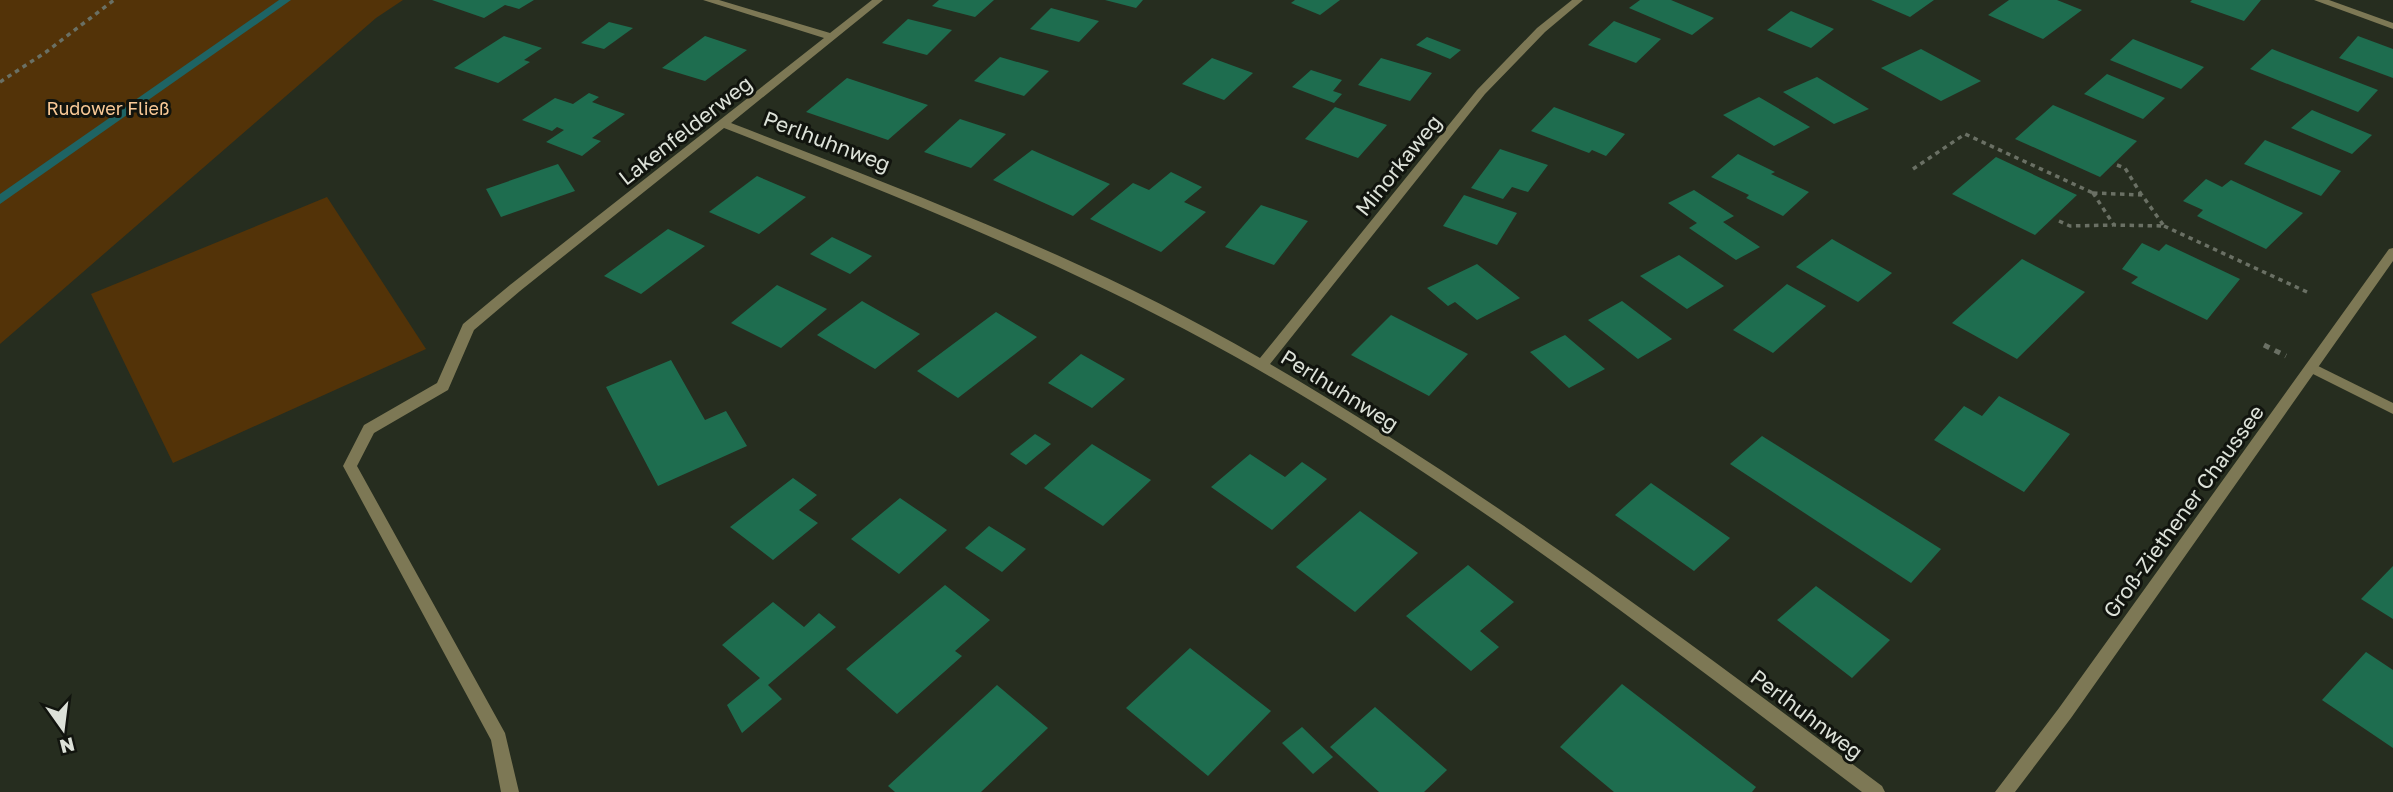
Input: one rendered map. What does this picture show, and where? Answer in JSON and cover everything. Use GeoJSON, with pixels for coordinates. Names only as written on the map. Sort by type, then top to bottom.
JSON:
{"type":"FeatureCollection","features":[{"type":"Feature","properties":{"kind":"street"},"geometry":{"type":"LineString","coordinates":[[708,0],[832,37]]}},
{"type":"Feature","properties":{"kind":"street","name":"Lakenfelderweg"},"geometry":{"type":"LineString","coordinates":[[510,792],[499,739],[350,466],[369,429],[443,386],[468,327],[878,0]]}},
{"type":"Feature","properties":{"kind":"street","name":"Minorkaweg"},"geometry":{"type":"LineString","coordinates":[[1261,366],[1481,92],[1541,30],[1578,0]]}},
{"type":"Feature","properties":{"kind":"street"},"geometry":{"type":"LineString","coordinates":[[2319,0],[2393,26]]}},
{"type":"Feature","properties":{"kind":"street","name":"Perlhuhnweg"},"geometry":{"type":"LineString","coordinates":[[724,124],[941,208],[1034,249],[1122,291],[1261,366],[1396,450],[1590,578],[1876,792]]}},
{"type":"Feature","properties":{"kind":"street","name":"Groß-Ziethener Chaussee"},"geometry":{"type":"LineString","coordinates":[[2004,792],[2065,713],[2393,252]]}},
{"type":"Feature","properties":{"kind":"street"},"geometry":{"type":"LineString","coordinates":[[2312,369],[2393,410]]}},
{"type":"Feature","properties":{"kind":"path"},"geometry":{"type":"LineString","coordinates":[[0,82],[46,52],[114,0]]}},
{"type":"Feature","properties":{"kind":"path"},"geometry":{"type":"LineString","coordinates":[[1913,169],[1965,134],[2093,193],[2142,195]]}},
{"type":"Feature","properties":{"kind":"path"},"geometry":{"type":"LineString","coordinates":[[2117,165],[2125,168],[2164,226]]}},
{"type":"Feature","properties":{"kind":"path"},"geometry":{"type":"LineString","coordinates":[[2093,193],[2114,225]]}},
{"type":"Feature","properties":{"kind":"path"},"geometry":{"type":"LineString","coordinates":[[2059,221],[2070,226],[2164,226],[2307,292]]}},
{"type":"Feature","properties":{"kind":"green space","name":"Rudower Fließ"},"geometry":{"type":"Polygon","coordinates":[[[0,0],[403,0],[376,18],[0,344],[0,0]]]}},
{"type":"Feature","properties":{"kind":"green space"},"geometry":{"type":"Polygon","coordinates":[[[327,197],[426,349],[173,463],[91,294],[327,197]]]}},
{"type":"Feature","properties":{"kind":"building"},"geometry":{"type":"Polygon","coordinates":[[[432,0],[534,0],[519,9],[505,5],[484,18],[432,0]]]}},
{"type":"Feature","properties":{"kind":"building"},"geometry":{"type":"Polygon","coordinates":[[[939,0],[994,0],[975,17],[932,6],[939,0]]]}},
{"type":"Feature","properties":{"kind":"building"},"geometry":{"type":"Polygon","coordinates":[[[1105,0],[1143,0],[1136,8],[1105,0]]]}},
{"type":"Feature","properties":{"kind":"building"},"geometry":{"type":"Polygon","coordinates":[[[1295,0],[1340,0],[1320,15],[1291,3],[1295,0]]]}},
{"type":"Feature","properties":{"kind":"building"},"geometry":{"type":"Polygon","coordinates":[[[1640,0],[1671,0],[1714,18],[1692,35],[1629,8],[1640,0]]]}},
{"type":"Feature","properties":{"kind":"building"},"geometry":{"type":"Polygon","coordinates":[[[1871,0],[1934,0],[1910,17],[1871,0]]]}},
{"type":"Feature","properties":{"kind":"building"},"geometry":{"type":"Polygon","coordinates":[[[2009,0],[2057,0],[2082,10],[2043,39],[1988,15],[2009,0]]]}},
{"type":"Feature","properties":{"kind":"building"},"geometry":{"type":"Polygon","coordinates":[[[2261,0],[2244,21],[2190,2],[2261,0]]]}},
{"type":"Feature","properties":{"kind":"building"},"geometry":{"type":"Polygon","coordinates":[[[1051,8],[1099,21],[1079,42],[1030,29],[1051,8]]]}},
{"type":"Feature","properties":{"kind":"building"},"geometry":{"type":"Polygon","coordinates":[[[1791,11],[1834,29],[1811,48],[1767,30],[1791,11]]]}},
{"type":"Feature","properties":{"kind":"building"},"geometry":{"type":"Polygon","coordinates":[[[908,19],[952,30],[927,55],[882,43],[908,19]]]}},
{"type":"Feature","properties":{"kind":"building"},"geometry":{"type":"Polygon","coordinates":[[[1614,21],[1661,39],[1636,63],[1588,45],[1614,21]]]}},
{"type":"Feature","properties":{"kind":"building"},"geometry":{"type":"Polygon","coordinates":[[[609,22],[633,28],[604,49],[581,43],[609,22]]]}},
{"type":"Feature","properties":{"kind":"building"},"geometry":{"type":"Polygon","coordinates":[[[504,36],[542,48],[524,60],[530,62],[498,83],[454,68],[504,36]]]}},
{"type":"Feature","properties":{"kind":"building"},"geometry":{"type":"Polygon","coordinates":[[[705,36],[747,50],[705,81],[662,68],[705,36]]]}},
{"type":"Feature","properties":{"kind":"building"},"geometry":{"type":"Polygon","coordinates":[[[2358,36],[2393,49],[2393,78],[2339,58],[2358,36]]]}},
{"type":"Feature","properties":{"kind":"building"},"geometry":{"type":"Polygon","coordinates":[[[1427,37],[1461,50],[1450,59],[1416,45],[1427,37]]]}},
{"type":"Feature","properties":{"kind":"building"},"geometry":{"type":"Polygon","coordinates":[[[2133,39],[2204,67],[2181,89],[2110,60],[2133,39]]]}},
{"type":"Feature","properties":{"kind":"building"},"geometry":{"type":"Polygon","coordinates":[[[1921,49],[1981,81],[1941,101],[1881,68],[1921,49]]]}},
{"type":"Feature","properties":{"kind":"building"},"geometry":{"type":"Polygon","coordinates":[[[2272,49],[2378,90],[2358,112],[2250,69],[2272,49]]]}},
{"type":"Feature","properties":{"kind":"building"},"geometry":{"type":"Polygon","coordinates":[[[1000,57],[1049,71],[1024,96],[974,81],[1000,57]]]}},
{"type":"Feature","properties":{"kind":"building"},"geometry":{"type":"Polygon","coordinates":[[[1212,58],[1253,73],[1224,100],[1182,84],[1212,58]]]}},
{"type":"Feature","properties":{"kind":"building"},"geometry":{"type":"Polygon","coordinates":[[[1381,58],[1432,73],[1410,101],[1358,85],[1381,58]]]}},
{"type":"Feature","properties":{"kind":"building"},"geometry":{"type":"Polygon","coordinates":[[[1311,70],[1342,80],[1333,91],[1342,94],[1334,103],[1292,87],[1311,70]]]}},
{"type":"Feature","properties":{"kind":"building"},"geometry":{"type":"Polygon","coordinates":[[[2107,74],[2165,98],[2143,119],[2084,94],[2107,74]]]}},
{"type":"Feature","properties":{"kind":"building"},"geometry":{"type":"Polygon","coordinates":[[[1817,77],[1869,109],[1834,124],[1783,92],[1817,77]]]}},
{"type":"Feature","properties":{"kind":"building"},"geometry":{"type":"Polygon","coordinates":[[[847,78],[928,105],[888,140],[806,112],[847,78]]]}},
{"type":"Feature","properties":{"kind":"building"},"geometry":{"type":"Polygon","coordinates":[[[589,93],[599,97],[592,102],[625,114],[592,138],[601,141],[582,156],[546,142],[564,130],[557,127],[552,131],[522,120],[555,98],[573,104],[589,93]]]}},
{"type":"Feature","properties":{"kind":"building"},"geometry":{"type":"Polygon","coordinates":[[[1759,97],[1810,127],[1774,146],[1723,115],[1759,97]]]}},
{"type":"Feature","properties":{"kind":"building"},"geometry":{"type":"Polygon","coordinates":[[[2053,105],[2137,141],[2100,177],[2015,139],[2053,105]]]}},
{"type":"Feature","properties":{"kind":"building"},"geometry":{"type":"Polygon","coordinates":[[[1335,107],[1387,125],[1358,158],[1305,139],[1335,107]]]}},
{"type":"Feature","properties":{"kind":"building"},"geometry":{"type":"Polygon","coordinates":[[[1554,107],[1625,134],[1606,156],[1592,150],[1589,153],[1531,131],[1554,107]]]}},
{"type":"Feature","properties":{"kind":"building"},"geometry":{"type":"Polygon","coordinates":[[[2312,110],[2372,135],[2352,154],[2291,128],[2312,110]]]}},
{"type":"Feature","properties":{"kind":"building"},"geometry":{"type":"Polygon","coordinates":[[[960,119],[1006,134],[971,168],[924,152],[960,119]]]}},
{"type":"Feature","properties":{"kind":"building"},"geometry":{"type":"Polygon","coordinates":[[[2265,140],[2341,171],[2321,196],[2244,164],[2265,140]]]}},
{"type":"Feature","properties":{"kind":"building"},"geometry":{"type":"Polygon","coordinates":[[[1500,149],[1548,165],[1528,192],[1512,187],[1503,199],[1471,188],[1500,149]]]}},
{"type":"Feature","properties":{"kind":"building"},"geometry":{"type":"Polygon","coordinates":[[[1032,150],[1110,184],[1073,216],[993,180],[1032,150]]]}},
{"type":"Feature","properties":{"kind":"building"},"geometry":{"type":"Polygon","coordinates":[[[1738,154],[1809,192],[1783,216],[1746,198],[1749,195],[1711,177],[1738,154]]]}},
{"type":"Feature","properties":{"kind":"building"},"geometry":{"type":"Polygon","coordinates":[[[1996,157],[2077,195],[2035,235],[1952,194],[1996,157]]]}},
{"type":"Feature","properties":{"kind":"building"},"geometry":{"type":"Polygon","coordinates":[[[558,164],[575,191],[501,217],[486,189],[558,164]]]}},
{"type":"Feature","properties":{"kind":"building"},"geometry":{"type":"Polygon","coordinates":[[[1171,172],[1202,187],[1184,202],[1206,212],[1161,252],[1090,219],[1133,183],[1149,190],[1171,172]]]}},
{"type":"Feature","properties":{"kind":"building"},"geometry":{"type":"Polygon","coordinates":[[[757,176],[806,197],[759,234],[709,212],[757,176]]]}},
{"type":"Feature","properties":{"kind":"building"},"geometry":{"type":"Polygon","coordinates":[[[2206,179],[2222,187],[2231,180],[2303,213],[2266,249],[2197,216],[2203,210],[2183,201],[2206,179]]]}},
{"type":"Feature","properties":{"kind":"building"},"geometry":{"type":"Polygon","coordinates":[[[1694,190],[1734,216],[1723,222],[1760,247],[1736,260],[1689,228],[1697,223],[1668,203],[1694,190]]]}},
{"type":"Feature","properties":{"kind":"building"},"geometry":{"type":"Polygon","coordinates":[[[1464,195],[1517,213],[1497,245],[1443,226],[1464,195]]]}},
{"type":"Feature","properties":{"kind":"building"},"geometry":{"type":"Polygon","coordinates":[[[1261,205],[1308,221],[1274,265],[1225,247],[1261,205]]]}},
{"type":"Feature","properties":{"kind":"building"},"geometry":{"type":"Polygon","coordinates":[[[668,229],[705,246],[641,294],[604,276],[668,229]]]}},
{"type":"Feature","properties":{"kind":"building"},"geometry":{"type":"Polygon","coordinates":[[[832,237],[872,256],[850,274],[810,254],[832,237]]]}},
{"type":"Feature","properties":{"kind":"building"},"geometry":{"type":"Polygon","coordinates":[[[1832,239],[1892,273],[1858,302],[1796,267],[1832,239]]]}},
{"type":"Feature","properties":{"kind":"building"},"geometry":{"type":"Polygon","coordinates":[[[2142,243],[2159,251],[2166,244],[2240,279],[2207,320],[2131,283],[2138,277],[2122,269],[2142,243]]]}},
{"type":"Feature","properties":{"kind":"building"},"geometry":{"type":"Polygon","coordinates":[[[1679,255],[1724,286],[1687,309],[1640,276],[1679,255]]]}},
{"type":"Feature","properties":{"kind":"building"},"geometry":{"type":"Polygon","coordinates":[[[2022,259],[2085,292],[2017,359],[1952,323],[2022,259]]]}},
{"type":"Feature","properties":{"kind":"building"},"geometry":{"type":"Polygon","coordinates":[[[1477,264],[1520,298],[1477,320],[1455,302],[1448,306],[1427,288],[1477,264]]]}},
{"type":"Feature","properties":{"kind":"building"},"geometry":{"type":"Polygon","coordinates":[[[1787,284],[1826,306],[1773,353],[1733,330],[1787,284]]]}},
{"type":"Feature","properties":{"kind":"building"},"geometry":{"type":"Polygon","coordinates":[[[777,285],[827,309],[781,348],[731,323],[777,285]]]}},
{"type":"Feature","properties":{"kind":"building"},"geometry":{"type":"Polygon","coordinates":[[[862,301],[920,334],[875,369],[817,335],[862,301]]]}},
{"type":"Feature","properties":{"kind":"building"},"geometry":{"type":"Polygon","coordinates":[[[1622,301],[1672,339],[1638,359],[1588,320],[1622,301]]]}},
{"type":"Feature","properties":{"kind":"building"},"geometry":{"type":"Polygon","coordinates":[[[996,312],[1037,337],[958,398],[917,371],[996,312]]]}},
{"type":"Feature","properties":{"kind":"building"},"geometry":{"type":"Polygon","coordinates":[[[1391,315],[1468,354],[1429,396],[1351,355],[1391,315]]]}},
{"type":"Feature","properties":{"kind":"building"},"geometry":{"type":"Polygon","coordinates":[[[1565,335],[1605,369],[1569,388],[1530,352],[1565,335]]]}},
{"type":"Feature","properties":{"kind":"building"},"geometry":{"type":"Polygon","coordinates":[[[1081,354],[1125,379],[1092,408],[1048,383],[1081,354]]]}},
{"type":"Feature","properties":{"kind":"building"},"geometry":{"type":"Polygon","coordinates":[[[671,360],[705,420],[726,411],[747,446],[658,486],[606,387],[671,360]]]}},
{"type":"Feature","properties":{"kind":"building"},"geometry":{"type":"Polygon","coordinates":[[[1999,396],[2070,434],[2024,492],[1934,440],[1964,406],[1982,416],[1999,396]]]}},
{"type":"Feature","properties":{"kind":"building"},"geometry":{"type":"Polygon","coordinates":[[[1035,434],[1051,444],[1026,465],[1010,454],[1035,434]]]}},
{"type":"Feature","properties":{"kind":"building"},"geometry":{"type":"Polygon","coordinates":[[[1762,436],[1941,549],[1911,583],[1730,464],[1762,436]]]}},
{"type":"Feature","properties":{"kind":"building"},"geometry":{"type":"Polygon","coordinates":[[[1092,444],[1151,480],[1103,526],[1044,488],[1092,444]]]}},
{"type":"Feature","properties":{"kind":"building"},"geometry":{"type":"Polygon","coordinates":[[[1250,454],[1285,477],[1302,462],[1327,479],[1272,530],[1211,487],[1250,454]]]}},
{"type":"Feature","properties":{"kind":"building"},"geometry":{"type":"Polygon","coordinates":[[[793,478],[817,495],[799,510],[818,523],[773,560],[730,527],[793,478]]]}},
{"type":"Feature","properties":{"kind":"building"},"geometry":{"type":"Polygon","coordinates":[[[1651,483],[1730,538],[1694,571],[1615,515],[1651,483]]]}},
{"type":"Feature","properties":{"kind":"building"},"geometry":{"type":"Polygon","coordinates":[[[900,498],[947,530],[899,574],[851,539],[900,498]]]}},
{"type":"Feature","properties":{"kind":"building"},"geometry":{"type":"Polygon","coordinates":[[[1360,511],[1418,553],[1355,612],[1296,567],[1360,511]]]}},
{"type":"Feature","properties":{"kind":"building"},"geometry":{"type":"Polygon","coordinates":[[[989,526],[1026,549],[1002,572],[965,548],[989,526]]]}},
{"type":"Feature","properties":{"kind":"building"},"geometry":{"type":"Polygon","coordinates":[[[1468,565],[1514,602],[1480,631],[1499,647],[1471,671],[1406,616],[1468,565]]]}},
{"type":"Feature","properties":{"kind":"building"},"geometry":{"type":"Polygon","coordinates":[[[2393,566],[2393,619],[2361,599],[2393,566]]]}},
{"type":"Feature","properties":{"kind":"building"},"geometry":{"type":"Polygon","coordinates":[[[945,585],[990,620],[955,651],[962,656],[897,714],[846,669],[945,585]]]}},
{"type":"Feature","properties":{"kind":"building"},"geometry":{"type":"Polygon","coordinates":[[[1816,586],[1890,640],[1852,678],[1777,620],[1816,586]]]}},
{"type":"Feature","properties":{"kind":"building"},"geometry":{"type":"Polygon","coordinates":[[[773,602],[804,627],[819,613],[836,627],[768,685],[782,699],[742,733],[727,705],[760,678],[722,645],[773,602]]]}},
{"type":"Feature","properties":{"kind":"building"},"geometry":{"type":"Polygon","coordinates":[[[1190,648],[1271,711],[1208,776],[1126,708],[1190,648]]]}},
{"type":"Feature","properties":{"kind":"building"},"geometry":{"type":"Polygon","coordinates":[[[2366,652],[2393,670],[2393,748],[2322,700],[2366,652]]]}},
{"type":"Feature","properties":{"kind":"building"},"geometry":{"type":"Polygon","coordinates":[[[1622,684],[1756,787],[1752,792],[1614,792],[1560,747],[1622,684]]]}},
{"type":"Feature","properties":{"kind":"building"},"geometry":{"type":"Polygon","coordinates":[[[997,685],[1048,728],[981,792],[895,792],[888,786],[997,685]]]}},
{"type":"Feature","properties":{"kind":"building"},"geometry":{"type":"Polygon","coordinates":[[[1375,707],[1447,770],[1424,792],[1379,792],[1330,747],[1375,707]]]}},
{"type":"Feature","properties":{"kind":"building"},"geometry":{"type":"Polygon","coordinates":[[[1302,727],[1333,757],[1313,774],[1282,743],[1302,727]]]}},
{"type":"Feature","properties":{"kind":"waterway","name":"Rudower Fließ"},"geometry":{"type":"LineString","coordinates":[[0,200],[286,0]]}}]}
